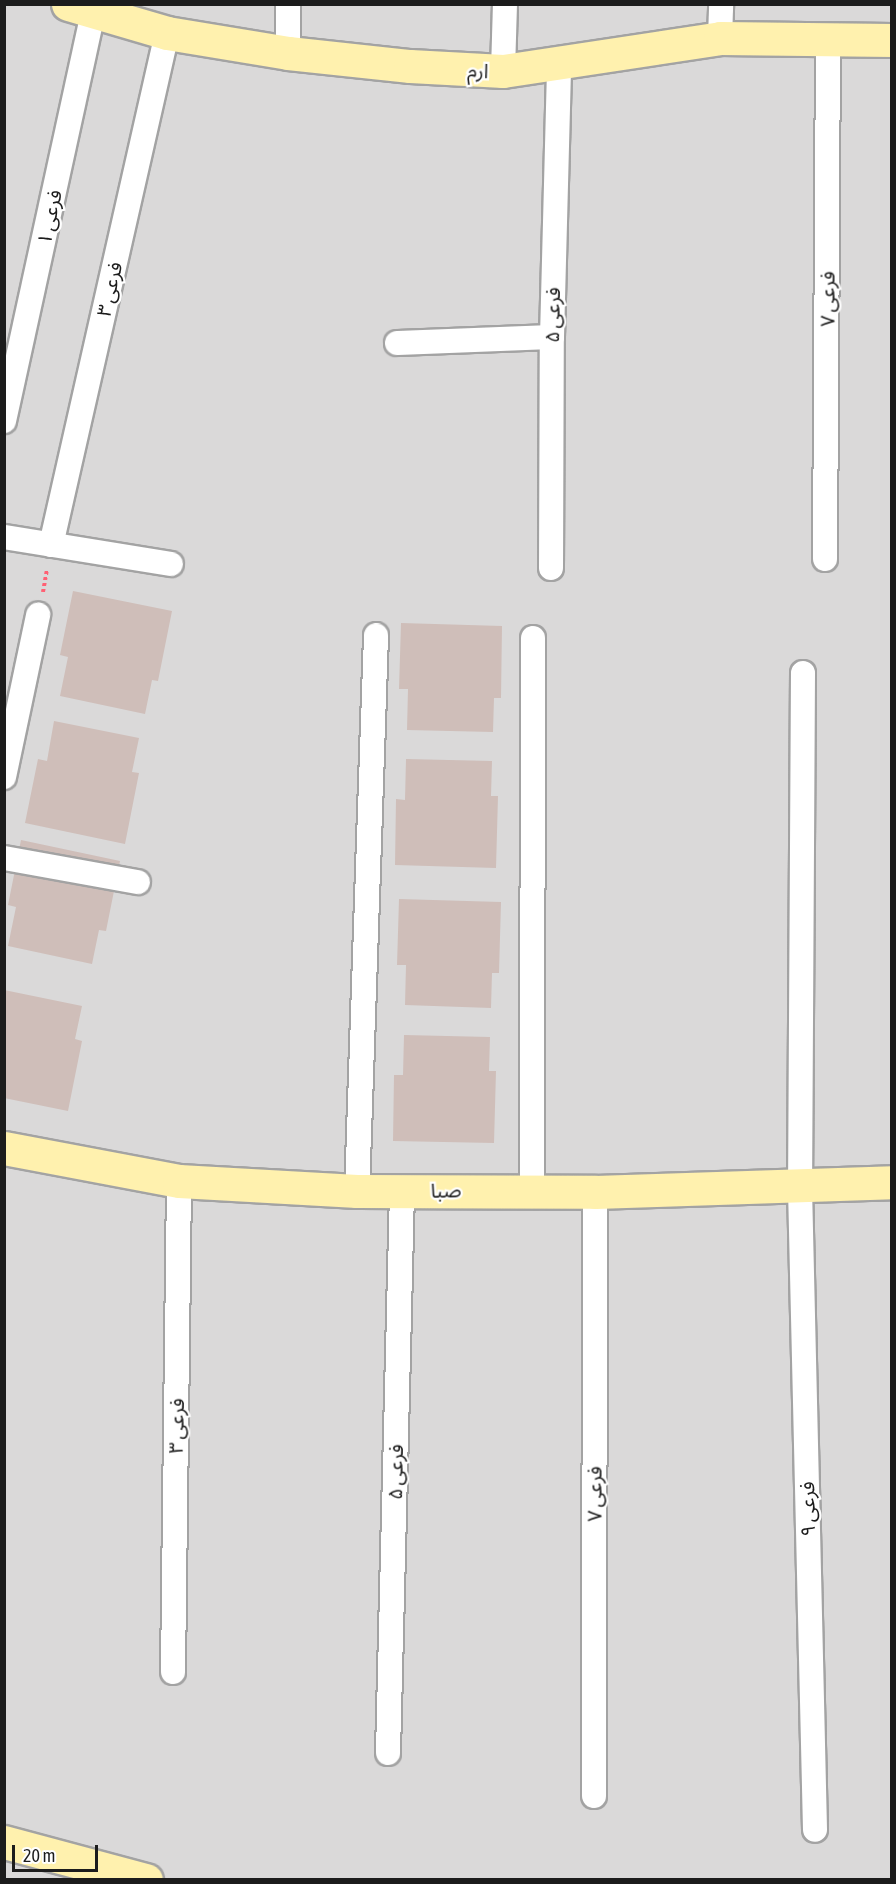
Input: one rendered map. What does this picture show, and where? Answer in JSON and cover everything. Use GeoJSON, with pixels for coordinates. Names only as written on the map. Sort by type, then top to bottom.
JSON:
{"type":"FeatureCollection","features":[{"type":"Feature","properties":{"kind":"street"},"geometry":{"type":"LineString","coordinates":[[288,4],[288,53]]}},
{"type":"Feature","properties":{"kind":"street"},"geometry":{"type":"LineString","coordinates":[[503,71],[505,4]]}},
{"type":"Feature","properties":{"kind":"street"},"geometry":{"type":"LineString","coordinates":[[720,38],[721,4]]}},
{"type":"Feature","properties":{"kind":"street","name":"ارم"},"geometry":{"type":"LineString","coordinates":[[80,9],[167,33],[288,53],[410,66],[503,71],[720,38],[891,40]]}},
{"type":"Feature","properties":{"kind":"street","name":"فرعی ۱"},"geometry":{"type":"LineString","coordinates":[[4,421],[80,9]]}},
{"type":"Feature","properties":{"kind":"street","name":"فرعی ۳"},"geometry":{"type":"LineString","coordinates":[[51,545],[167,33]]}},
{"type":"Feature","properties":{"kind":"street","name":"فرعی ۷"},"geometry":{"type":"LineString","coordinates":[[825,559],[828,39]]}},
{"type":"Feature","properties":{"kind":"street","name":"فرعی ۵"},"geometry":{"type":"LineString","coordinates":[[551,568],[552,337],[559,62]]}},
{"type":"Feature","properties":{"kind":"street"},"geometry":{"type":"LineString","coordinates":[[397,343],[552,337]]}},
{"type":"Feature","properties":{"kind":"street"},"geometry":{"type":"LineString","coordinates":[[4,537],[171,564]]}},
{"type":"Feature","properties":{"kind":"street"},"geometry":{"type":"LineString","coordinates":[[4,777],[39,615]]}},
{"type":"Feature","properties":{"kind":"street"},"geometry":{"type":"LineString","coordinates":[[357,1191],[376,635]]}},
{"type":"Feature","properties":{"kind":"street"},"geometry":{"type":"LineString","coordinates":[[532,1189],[534,638]]}},
{"type":"Feature","properties":{"kind":"street","name":"فرعی ۹"},"geometry":{"type":"LineString","coordinates":[[803,673],[800,1188],[814,1830]]}},
{"type":"Feature","properties":{"kind":"street"},"geometry":{"type":"LineString","coordinates":[[4,858],[138,882]]}},
{"type":"Feature","properties":{"kind":"street","name":"صبا"},"geometry":{"type":"LineString","coordinates":[[4,1148],[179,1181],[357,1191],[532,1189],[595,1192],[800,1188],[891,1182]]}},
{"type":"Feature","properties":{"kind":"street","name":"فرعی ۳"},"geometry":{"type":"LineString","coordinates":[[173,1672],[179,1181]]}},
{"type":"Feature","properties":{"kind":"street","name":"فرعی ۵"},"geometry":{"type":"LineString","coordinates":[[388,1753],[402,1191]]}},
{"type":"Feature","properties":{"kind":"street","name":"فرعی ۷"},"geometry":{"type":"LineString","coordinates":[[594,1796],[595,1192]]}},
{"type":"Feature","properties":{"kind":"street"},"geometry":{"type":"LineString","coordinates":[[4,1842],[146,1880]]}},
{"type":"Feature","properties":{"kind":"path"},"geometry":{"type":"LineString","coordinates":[[39,615],[51,545]]}},
{"type":"Feature","properties":{"kind":"shaded area"},"geometry":{"type":"Polygon","coordinates":[[[5,5],[891,5],[891,1879],[5,1879],[5,5]]]}},
{"type":"Feature","properties":{"kind":"building"},"geometry":{"type":"Polygon","coordinates":[[[73,591],[172,611],[158,681],[152,680],[145,714],[60,696],[68,657],[60,655],[73,591]]]}},
{"type":"Feature","properties":{"kind":"building"},"geometry":{"type":"Polygon","coordinates":[[[401,623],[502,626],[501,698],[494,698],[493,732],[407,730],[408,689],[399,689],[401,623]]]}},
{"type":"Feature","properties":{"kind":"building"},"geometry":{"type":"Polygon","coordinates":[[[54,721],[139,738],[132,772],[139,773],[125,844],[25,823],[38,759],[47,761],[54,721]]]}},
{"type":"Feature","properties":{"kind":"building"},"geometry":{"type":"Polygon","coordinates":[[[406,759],[492,761],[491,796],[498,796],[496,868],[395,865],[396,799],[405,800],[406,759]]]}},
{"type":"Feature","properties":{"kind":"building"},"geometry":{"type":"Polygon","coordinates":[[[21,840],[120,861],[106,931],[99,930],[92,964],[8,946],[16,907],[8,905],[21,840]]]}},
{"type":"Feature","properties":{"kind":"building"},"geometry":{"type":"Polygon","coordinates":[[[399,899],[501,902],[499,973],[492,973],[491,1008],[405,1005],[406,965],[397,965],[399,899]]]}},
{"type":"Feature","properties":{"kind":"building"},"geometry":{"type":"Polygon","coordinates":[[[4,990],[82,1006],[75,1039],[82,1041],[68,1111],[4,1098],[4,990]]]}},
{"type":"Feature","properties":{"kind":"building"},"geometry":{"type":"Polygon","coordinates":[[[404,1035],[490,1037],[489,1071],[496,1071],[494,1143],[393,1141],[394,1075],[403,1075],[404,1035]]]}}]}
